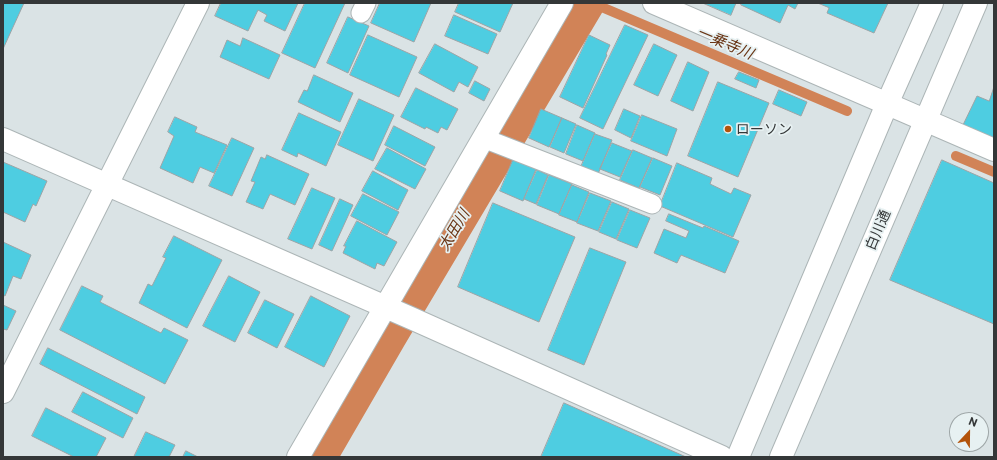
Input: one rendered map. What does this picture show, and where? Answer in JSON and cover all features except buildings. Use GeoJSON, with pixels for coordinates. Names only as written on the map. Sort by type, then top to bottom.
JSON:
{"type":"FeatureCollection","features":[{"type":"Feature","properties":{"kind":"street"},"geometry":{"type":"LineString","coordinates":[[3,392],[198,3]]}},
{"type":"Feature","properties":{"kind":"street"},"geometry":{"type":"LineString","coordinates":[[298,457],[397,313],[483,138],[562,3]]}},
{"type":"Feature","properties":{"kind":"street"},"geometry":{"type":"LineString","coordinates":[[654,3],[994,150]]}},
{"type":"Feature","properties":{"kind":"street"},"geometry":{"type":"LineString","coordinates":[[738,457],[887,104],[932,3]]}},
{"type":"Feature","properties":{"kind":"street","name":"白川通"},"geometry":{"type":"LineString","coordinates":[[781,457],[976,3]]}},
{"type":"Feature","properties":{"kind":"street"},"geometry":{"type":"LineString","coordinates":[[3,139],[722,457]]}},
{"type":"Feature","properties":{"kind":"lane"},"geometry":{"type":"LineString","coordinates":[[483,138],[652,204]]}},
{"type":"Feature","properties":{"kind":"waterway","name":"太田川"},"geometry":{"type":"LineString","coordinates":[[320,457],[588,3]]}},
{"type":"Feature","properties":{"kind":"waterway","name":"一乗寺川"},"geometry":{"type":"LineString","coordinates":[[592,3],[847,111]]}},
{"type":"Feature","properties":{"kind":"waterway","name":"一乗寺川"},"geometry":{"type":"LineString","coordinates":[[956,156],[994,172]]}},
{"type":"Feature","properties":{"kind":"place","name":"ローソン"},"geometry":{"type":"Point","coordinates":[728,129]}}]}
